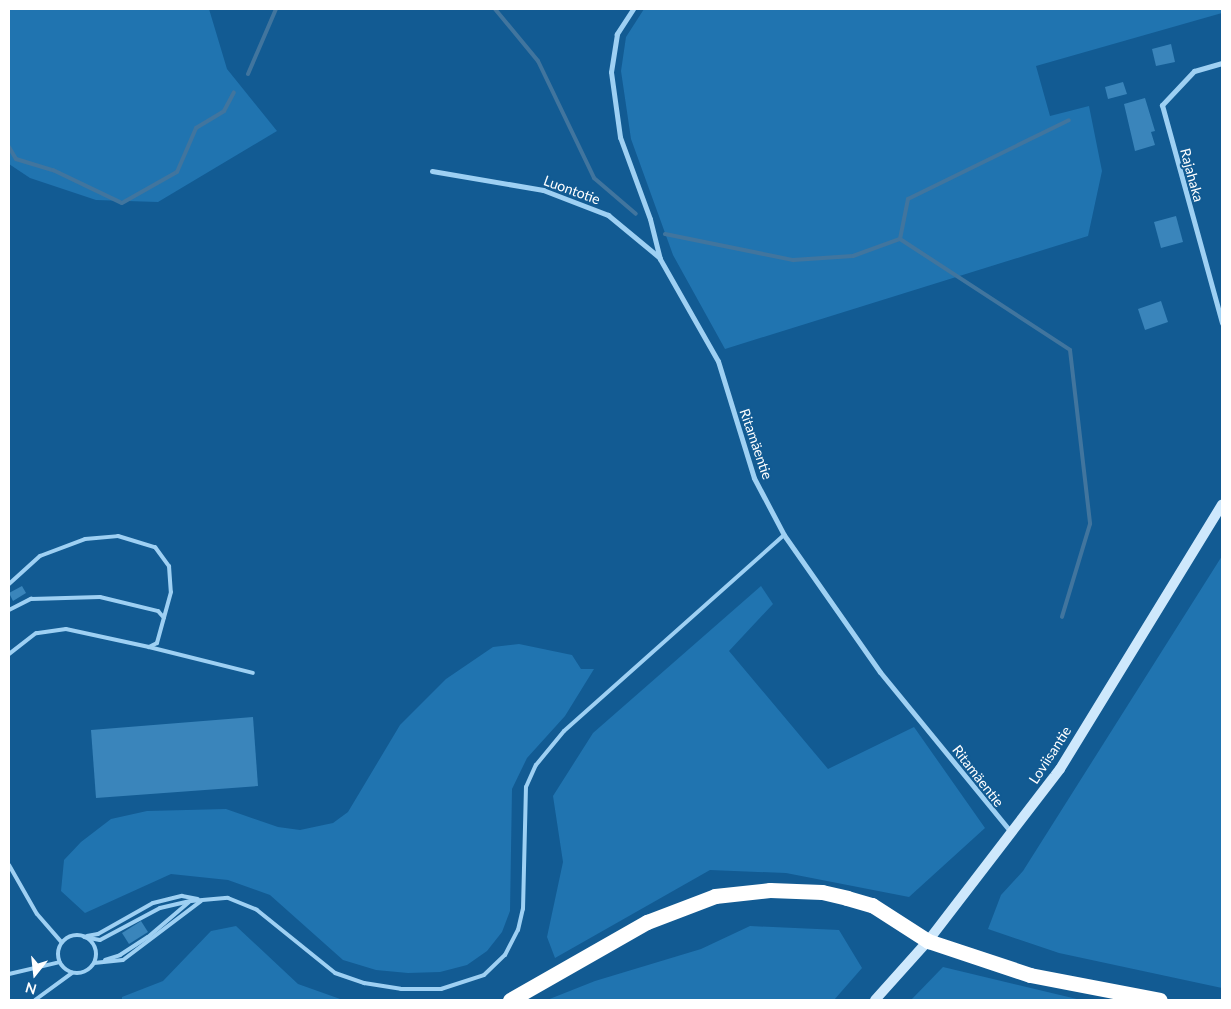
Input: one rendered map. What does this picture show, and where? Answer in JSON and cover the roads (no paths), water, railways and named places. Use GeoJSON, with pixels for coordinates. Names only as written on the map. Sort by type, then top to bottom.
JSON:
{"type":"FeatureCollection","features":[{"type":"Feature","properties":{"kind":"highway"},"geometry":{"type":"LineString","coordinates":[[510,1000],[647,922],[715,896],[743,892],[795,890],[847,898],[872,905],[928,941],[1030,975],[1160,1000]]}},
{"type":"Feature","properties":{"kind":"main road","name":"Loviisantie"},"geometry":{"type":"LineString","coordinates":[[874,1000],[928,941],[1060,769],[1222,505]]}},
{"type":"Feature","properties":{"kind":"street","name":"Ritamäentie"},"geometry":{"type":"LineString","coordinates":[[633,9],[617,34],[611,72],[620,137],[650,219],[660,259],[718,362],[754,478],[784,535],[880,672],[1012,833]]}},
{"type":"Feature","properties":{"kind":"street","name":"Rajahaka"},"geometry":{"type":"LineString","coordinates":[[1222,62],[1194,71],[1162,105],[1222,324]]}},
{"type":"Feature","properties":{"kind":"street","name":"Luontotie"},"geometry":{"type":"LineString","coordinates":[[432,170],[543,190],[608,215],[660,259]]}},
{"type":"Feature","properties":{"kind":"lane"},"geometry":{"type":"LineString","coordinates":[[84,936],[100,940],[160,908],[191,901],[228,898],[243,902],[258,910],[320,963],[364,983],[401,989],[442,989],[484,975],[505,955],[522,916],[526,787],[536,764],[564,731],[784,535]]}},
{"type":"Feature","properties":{"kind":"lane"},"geometry":{"type":"LineString","coordinates":[[9,584],[40,556],[85,539],[118,536],[155,547],[170,566],[170,592],[157,643],[148,647]]}},
{"type":"Feature","properties":{"kind":"lane"},"geometry":{"type":"LineString","coordinates":[[9,610],[31,599],[100,597],[158,611],[164,618]]}},
{"type":"Feature","properties":{"kind":"lane"},"geometry":{"type":"LineString","coordinates":[[9,654],[36,633],[66,629],[253,673]]}},
{"type":"Feature","properties":{"kind":"lane"},"geometry":{"type":"LineString","coordinates":[[9,865],[37,914],[61,942]]}},
{"type":"Feature","properties":{"kind":"lane"},"geometry":{"type":"LineString","coordinates":[[72,973],[60,962],[57,954],[61,942],[72,936],[98,934],[153,903],[182,896],[203,900]]}},
{"type":"Feature","properties":{"kind":"lane"},"geometry":{"type":"LineString","coordinates":[[94,963],[123,960],[203,900]]}},
{"type":"Feature","properties":{"kind":"lane"},"geometry":{"type":"LineString","coordinates":[[34,1000],[72,973],[84,972],[94,963],[120,956],[191,901]]}},
{"type":"Feature","properties":{"kind":"lane"},"geometry":{"type":"LineString","coordinates":[[84,936],[94,945],[94,963]]}},
{"type":"Feature","properties":{"kind":"lane"},"geometry":{"type":"LineString","coordinates":[[9,974],[60,962]]}},
{"type":"Feature","properties":{"kind":"waterway"},"geometry":{"type":"LineString","coordinates":[[248,74],[276,9]]}},
{"type":"Feature","properties":{"kind":"waterway"},"geometry":{"type":"LineString","coordinates":[[495,9],[538,61],[594,178],[636,214]]}},
{"type":"Feature","properties":{"kind":"waterway"},"geometry":{"type":"LineString","coordinates":[[9,147],[16,159],[53,170],[122,203],[177,172],[196,128],[224,111],[234,92]]}},
{"type":"Feature","properties":{"kind":"waterway"},"geometry":{"type":"LineString","coordinates":[[665,234],[793,260],[853,256],[900,239],[908,199],[1069,120]]}},
{"type":"Feature","properties":{"kind":"waterway"},"geometry":{"type":"LineString","coordinates":[[900,239],[1070,350],[1090,524],[1062,617]]}}]}
